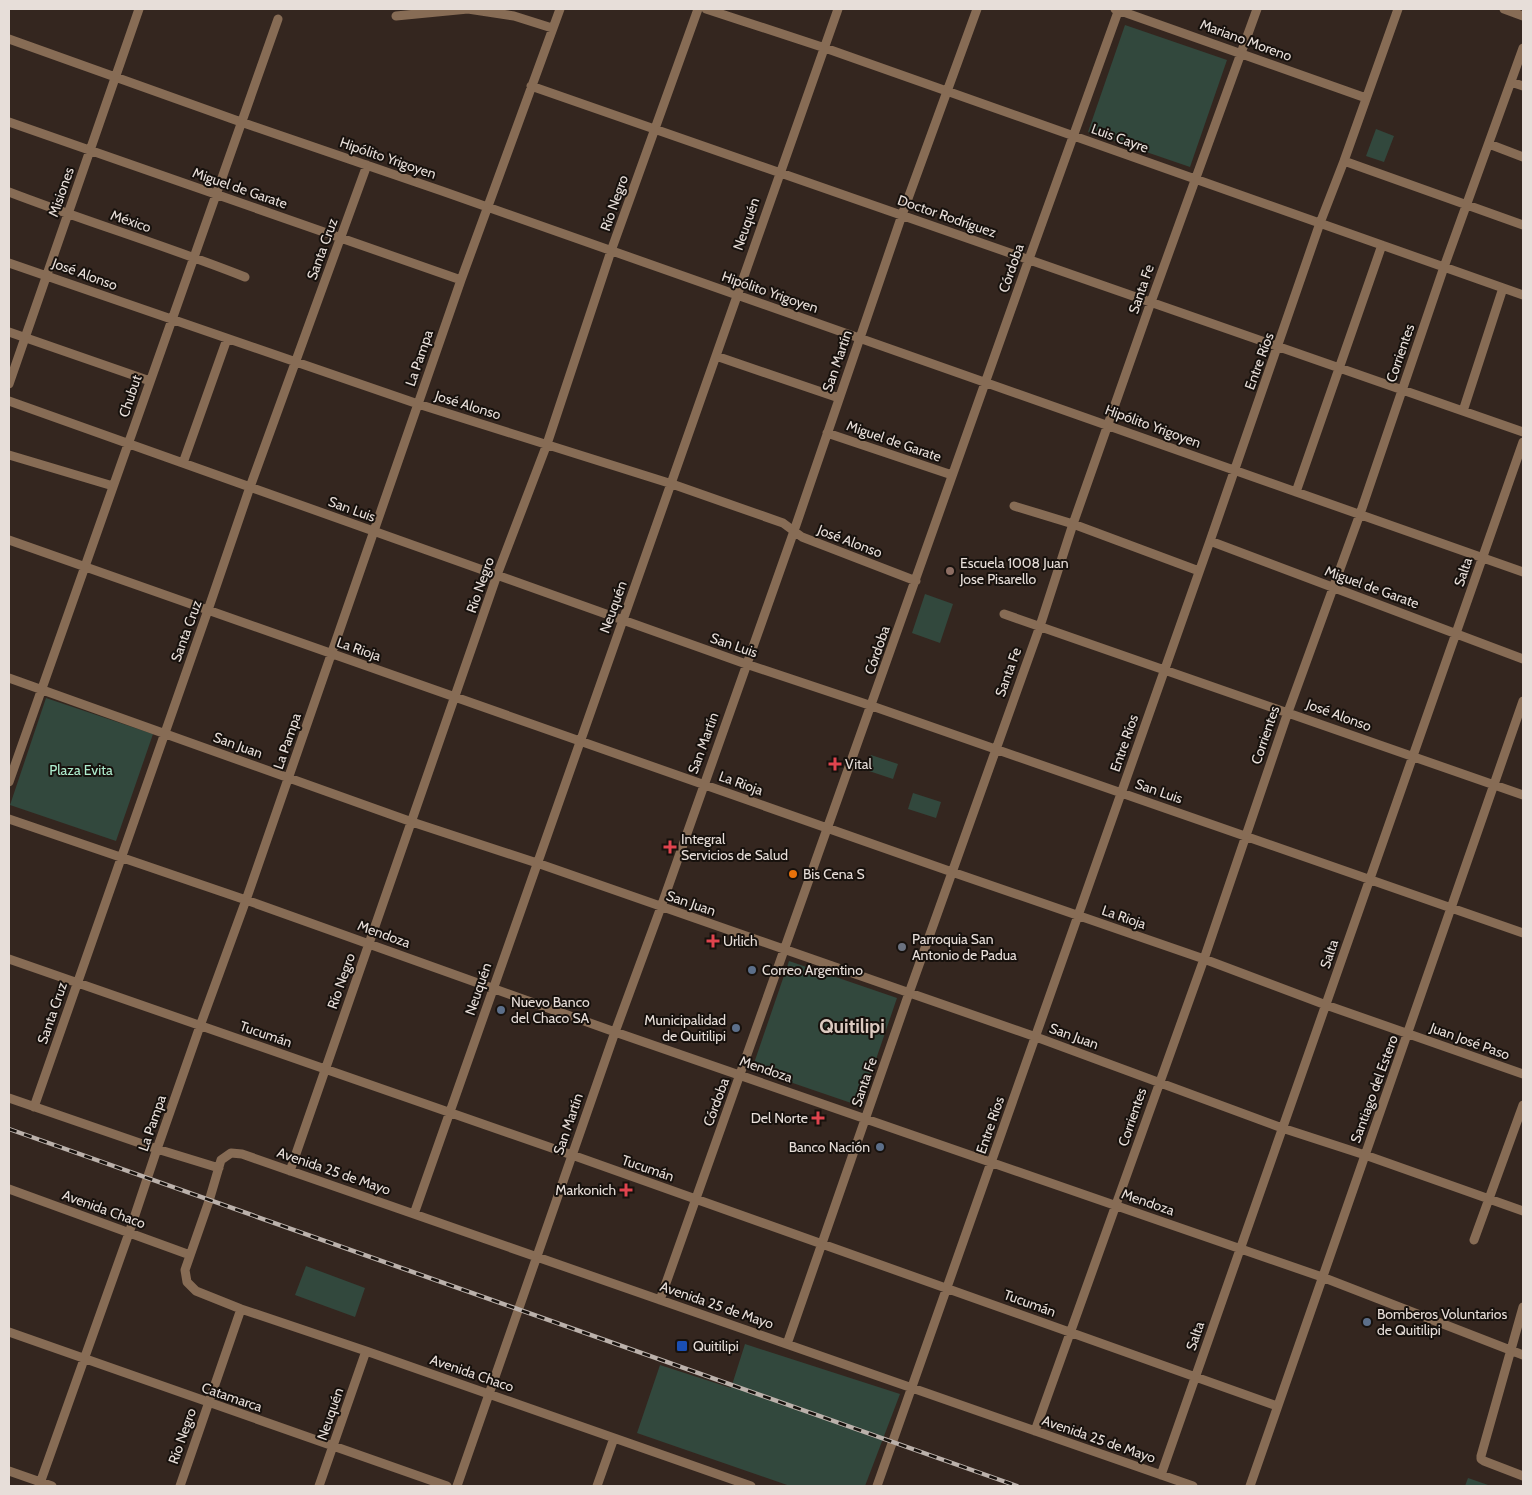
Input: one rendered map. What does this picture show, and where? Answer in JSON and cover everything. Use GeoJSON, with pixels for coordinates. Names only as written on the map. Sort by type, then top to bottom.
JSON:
{"type":"FeatureCollection","features":[{"type":"Feature","properties":{"kind":"street","name":"Misiones"},"geometry":{"type":"LineString","coordinates":[[9,384],[139,9]]}},
{"type":"Feature","properties":{"kind":"street"},"geometry":{"type":"LineString","coordinates":[[396,16],[468,9],[514,16],[552,28]]}},
{"type":"Feature","properties":{"kind":"street","name":"La Pampa"},"geometry":{"type":"LineString","coordinates":[[39,1484],[289,778],[418,404],[560,9]]}},
{"type":"Feature","properties":{"kind":"street","name":"Río Negro"},"geometry":{"type":"LineString","coordinates":[[290,1171],[497,576],[547,444],[654,129],[698,9]]}},
{"type":"Feature","properties":{"kind":"street","name":"Luis Cayre"},"geometry":{"type":"LineString","coordinates":[[706,9],[1073,135],[1523,295]]}},
{"type":"Feature","properties":{"kind":"street","name":"Neuquén"},"geometry":{"type":"LineString","coordinates":[[414,1214],[838,9]]}},
{"type":"Feature","properties":{"kind":"street","name":"San Martín"},"geometry":{"type":"LineString","coordinates":[[457,1486],[615,1032],[794,531],[902,214],[978,9]]}},
{"type":"Feature","properties":{"kind":"street","name":"Mariano Moreno"},"geometry":{"type":"LineString","coordinates":[[1118,9],[1366,98]]}},
{"type":"Feature","properties":{"kind":"street","name":"Córdoba"},"geometry":{"type":"LineString","coordinates":[[660,1300],[1118,9]]}},
{"type":"Feature","properties":{"kind":"street","name":"Santa Fe"},"geometry":{"type":"LineString","coordinates":[[787,1344],[909,993],[1040,626],[1073,524],[1151,302],[1257,9]]}},
{"type":"Feature","properties":{"kind":"street","name":"Entre Ríos"},"geometry":{"type":"LineString","coordinates":[[877,1486],[1079,916],[1320,223],[1398,9]]}},
{"type":"Feature","properties":{"kind":"street"},"geometry":{"type":"LineString","coordinates":[[1504,9],[1523,16]]}},
{"type":"Feature","properties":{"kind":"street","name":"Chubut"},"geometry":{"type":"LineString","coordinates":[[9,782],[278,19]]}},
{"type":"Feature","properties":{"kind":"street","name":"Hipólito Yrigoyen"},"geometry":{"type":"LineString","coordinates":[[9,39],[1523,572]]}},
{"type":"Feature","properties":{"kind":"street","name":"Corrientes"},"geometry":{"type":"LineString","coordinates":[[1035,1431],[1204,959],[1288,712],[1360,514],[1444,267],[1523,48]]}},
{"type":"Feature","properties":{"kind":"street"},"geometry":{"type":"LineString","coordinates":[[1511,82],[1523,86]]}},
{"type":"Feature","properties":{"kind":"street","name":"Doctor Rodríguez"},"geometry":{"type":"LineString","coordinates":[[531,86],[1523,432]]}},
{"type":"Feature","properties":{"kind":"street","name":"Miguel de Garate"},"geometry":{"type":"LineString","coordinates":[[9,122],[462,280]]}},
{"type":"Feature","properties":{"kind":"street"},"geometry":{"type":"LineString","coordinates":[[1489,144],[1523,156]]}},
{"type":"Feature","properties":{"kind":"street"},"geometry":{"type":"LineString","coordinates":[[1344,161],[1523,225]]}},
{"type":"Feature","properties":{"kind":"street","name":"Santa Cruz"},"geometry":{"type":"LineString","coordinates":[[34,1106],[250,487],[367,165]]}},
{"type":"Feature","properties":{"kind":"street","name":"México"},"geometry":{"type":"LineString","coordinates":[[9,192],[194,257],[245,277]]}},
{"type":"Feature","properties":{"kind":"street"},"geometry":{"type":"LineString","coordinates":[[1296,492],[1382,245]]}},
{"type":"Feature","properties":{"kind":"street","name":"José Alonso"},"geometry":{"type":"LineString","coordinates":[[9,262],[295,363],[672,484],[783,523],[802,537],[916,581]]}},
{"type":"Feature","properties":{"kind":"street"},"geometry":{"type":"LineString","coordinates":[[1463,411],[1503,288]]}},
{"type":"Feature","properties":{"kind":"street"},"geometry":{"type":"LineString","coordinates":[[9,332],[150,380]]}},
{"type":"Feature","properties":{"kind":"street"},"geometry":{"type":"LineString","coordinates":[[183,463],[227,339]]}},
{"type":"Feature","properties":{"kind":"street"},"geometry":{"type":"LineString","coordinates":[[716,356],[839,398]]}},
{"type":"Feature","properties":{"kind":"street","name":"San Luis"},"geometry":{"type":"LineString","coordinates":[[9,402],[746,664],[1246,835],[1452,908],[1522,930]]}},
{"type":"Feature","properties":{"kind":"street","name":"Miguel de Garate"},"geometry":{"type":"LineString","coordinates":[[827,433],[952,475]]}},
{"type":"Feature","properties":{"kind":"street","name":"Salta"},"geometry":{"type":"LineString","coordinates":[[1161,1475],[1523,442]]}},
{"type":"Feature","properties":{"kind":"street"},"geometry":{"type":"LineString","coordinates":[[9,455],[113,486]]}},
{"type":"Feature","properties":{"kind":"street"},"geometry":{"type":"LineString","coordinates":[[1014,506],[1073,524],[1199,571]]}},
{"type":"Feature","properties":{"kind":"street","name":"La Rioja"},"geometry":{"type":"LineString","coordinates":[[9,540],[827,829],[1204,959],[1326,1005],[1408,1033]]}},
{"type":"Feature","properties":{"kind":"street","name":"Miguel de Garate"},"geometry":{"type":"LineString","coordinates":[[1210,541],[1523,659]]}},
{"type":"Feature","properties":{"kind":"street","name":"José Alonso"},"geometry":{"type":"LineString","coordinates":[[1004,614],[1165,668],[1523,795]]}},
{"type":"Feature","properties":{"kind":"street","name":"San Juan"},"geometry":{"type":"LineString","coordinates":[[9,678],[412,822],[537,863],[1036,1037],[1282,1128],[1523,1211]]}},
{"type":"Feature","properties":{"kind":"street","name":"Santiago del Estero"},"geometry":{"type":"LineString","coordinates":[[1250,1486],[1523,701]]}},
{"type":"Feature","properties":{"kind":"street","name":"Mendoza"},"geometry":{"type":"LineString","coordinates":[[9,819],[246,900],[615,1032],[1322,1277],[1523,1355]]}},
{"type":"Feature","properties":{"kind":"street","name":"Tucumán"},"geometry":{"type":"LineString","coordinates":[[9,959],[572,1155],[1277,1406]]}},
{"type":"Feature","properties":{"kind":"street","name":"Juan José Paso"},"geometry":{"type":"LineString","coordinates":[[1408,1033],[1523,1074]]}},
{"type":"Feature","properties":{"kind":"street"},"geometry":{"type":"LineString","coordinates":[[9,1098],[157,1149],[219,1168],[210,1201],[190,1255]]}},
{"type":"Feature","properties":{"kind":"street"},"geometry":{"type":"LineString","coordinates":[[1474,1240],[1523,1105]]}},
{"type":"Feature","properties":{"kind":"street","name":"Avenida 25 de Mayo"},"geometry":{"type":"LineString","coordinates":[[219,1168],[222,1160],[231,1153],[242,1154],[1193,1486]]}},
{"type":"Feature","properties":{"kind":"street","name":"Avenida Chaco"},"geometry":{"type":"LineString","coordinates":[[9,1189],[190,1255],[185,1270],[187,1282],[196,1291],[241,1309],[614,1438],[736,1484],[751,1486]]}},
{"type":"Feature","properties":{"kind":"street"},"geometry":{"type":"LineString","coordinates":[[1523,1307],[1481,1459],[1523,1476]]}},
{"type":"Feature","properties":{"kind":"street","name":"Río Negro"},"geometry":{"type":"LineString","coordinates":[[180,1486],[241,1309]]}},
{"type":"Feature","properties":{"kind":"street","name":"Catamarca"},"geometry":{"type":"LineString","coordinates":[[9,1332],[447,1486]]}},
{"type":"Feature","properties":{"kind":"street","name":"Neuquén"},"geometry":{"type":"LineString","coordinates":[[319,1486],[366,1351]]}},
{"type":"Feature","properties":{"kind":"street"},"geometry":{"type":"LineString","coordinates":[[597,1486],[614,1438]]}},
{"type":"Feature","properties":{"kind":"street"},"geometry":{"type":"LineString","coordinates":[[9,1472],[39,1484],[52,1486]]}},
{"type":"Feature","properties":{"kind":"green space"},"geometry":{"type":"Polygon","coordinates":[[[1125,25],[1227,60],[1190,167],[1088,132],[1125,25]]]}},
{"type":"Feature","properties":{"kind":"green space"},"geometry":{"type":"Polygon","coordinates":[[[1376,129],[1394,136],[1384,162],[1366,156],[1376,129]]]}},
{"type":"Feature","properties":{"kind":"green space"},"geometry":{"type":"Polygon","coordinates":[[[925,594],[953,604],[940,643],[912,633],[925,594]]]}},
{"type":"Feature","properties":{"kind":"green space","name":"Plaza Evita"},"geometry":{"type":"Polygon","coordinates":[[[46,698],[153,734],[116,841],[10,805],[46,698]]]}},
{"type":"Feature","properties":{"kind":"green space"},"geometry":{"type":"Polygon","coordinates":[[[871,755],[898,764],[893,779],[866,770],[871,755]]]}},
{"type":"Feature","properties":{"kind":"green space"},"geometry":{"type":"Polygon","coordinates":[[[913,793],[941,802],[936,818],[908,809],[913,793]]]}},
{"type":"Feature","properties":{"kind":"green space"},"geometry":{"type":"Polygon","coordinates":[[[789,961],[897,998],[860,1106],[752,1069],[789,961]]]}},
{"type":"Feature","properties":{"kind":"green space"},"geometry":{"type":"Polygon","coordinates":[[[306,1266],[365,1288],[355,1317],[295,1295],[306,1266]]]}},
{"type":"Feature","properties":{"kind":"green space"},"geometry":{"type":"Polygon","coordinates":[[[745,1344],[900,1394],[865,1486],[790,1486],[637,1433],[660,1365],[731,1388],[745,1344]]]}},
{"type":"Feature","properties":{"kind":"green space"},"geometry":{"type":"Polygon","coordinates":[[[1468,1478],[1491,1486],[1465,1486],[1468,1478]]]}},
{"type":"Feature","properties":{"kind":"railway"},"geometry":{"type":"LineString","coordinates":[[9,1129],[1017,1486]]}},
{"type":"Feature","properties":{"kind":"place","name":"Escuela 1008 Juan Jose Pisarello"},"geometry":{"type":"Point","coordinates":[950,571]}},
{"type":"Feature","properties":{"kind":"place","name":"Vital"},"geometry":{"type":"Point","coordinates":[835,764]}},
{"type":"Feature","properties":{"kind":"place","name":"Integral Servicios de Salud"},"geometry":{"type":"Point","coordinates":[670,847]}},
{"type":"Feature","properties":{"kind":"place","name":"Bis Cena S"},"geometry":{"type":"Point","coordinates":[793,874]}},
{"type":"Feature","properties":{"kind":"place","name":"Urlich"},"geometry":{"type":"Point","coordinates":[713,941]}},
{"type":"Feature","properties":{"kind":"place","name":"Parroquia San Antonio de Padua"},"geometry":{"type":"Point","coordinates":[902,947]}},
{"type":"Feature","properties":{"kind":"place","name":"Correo Argentino"},"geometry":{"type":"Point","coordinates":[752,970]}},
{"type":"Feature","properties":{"kind":"place","name":"Nuevo Banco del Chaco SA"},"geometry":{"type":"Point","coordinates":[501,1010]}},
{"type":"Feature","properties":{"kind":"place","name":"Municipalidad de Quitilipi"},"geometry":{"type":"Point","coordinates":[736,1028]}},
{"type":"Feature","properties":{"kind":"place","name":"Del Norte"},"geometry":{"type":"Point","coordinates":[818,1118]}},
{"type":"Feature","properties":{"kind":"place","name":"Banco Nación"},"geometry":{"type":"Point","coordinates":[880,1147]}},
{"type":"Feature","properties":{"kind":"place","name":"Markonich"},"geometry":{"type":"Point","coordinates":[626,1190]}},
{"type":"Feature","properties":{"kind":"place","name":"Bomberos Voluntarios de Quitilipi"},"geometry":{"type":"Point","coordinates":[1367,1322]}},
{"type":"Feature","properties":{"kind":"place","name":"Quitilipi"},"geometry":{"type":"Point","coordinates":[682,1346]}},
{"type":"Feature","properties":{"kind":"district","name":"Quitilipi"},"geometry":{"type":"Point","coordinates":[852,1026]}}]}
